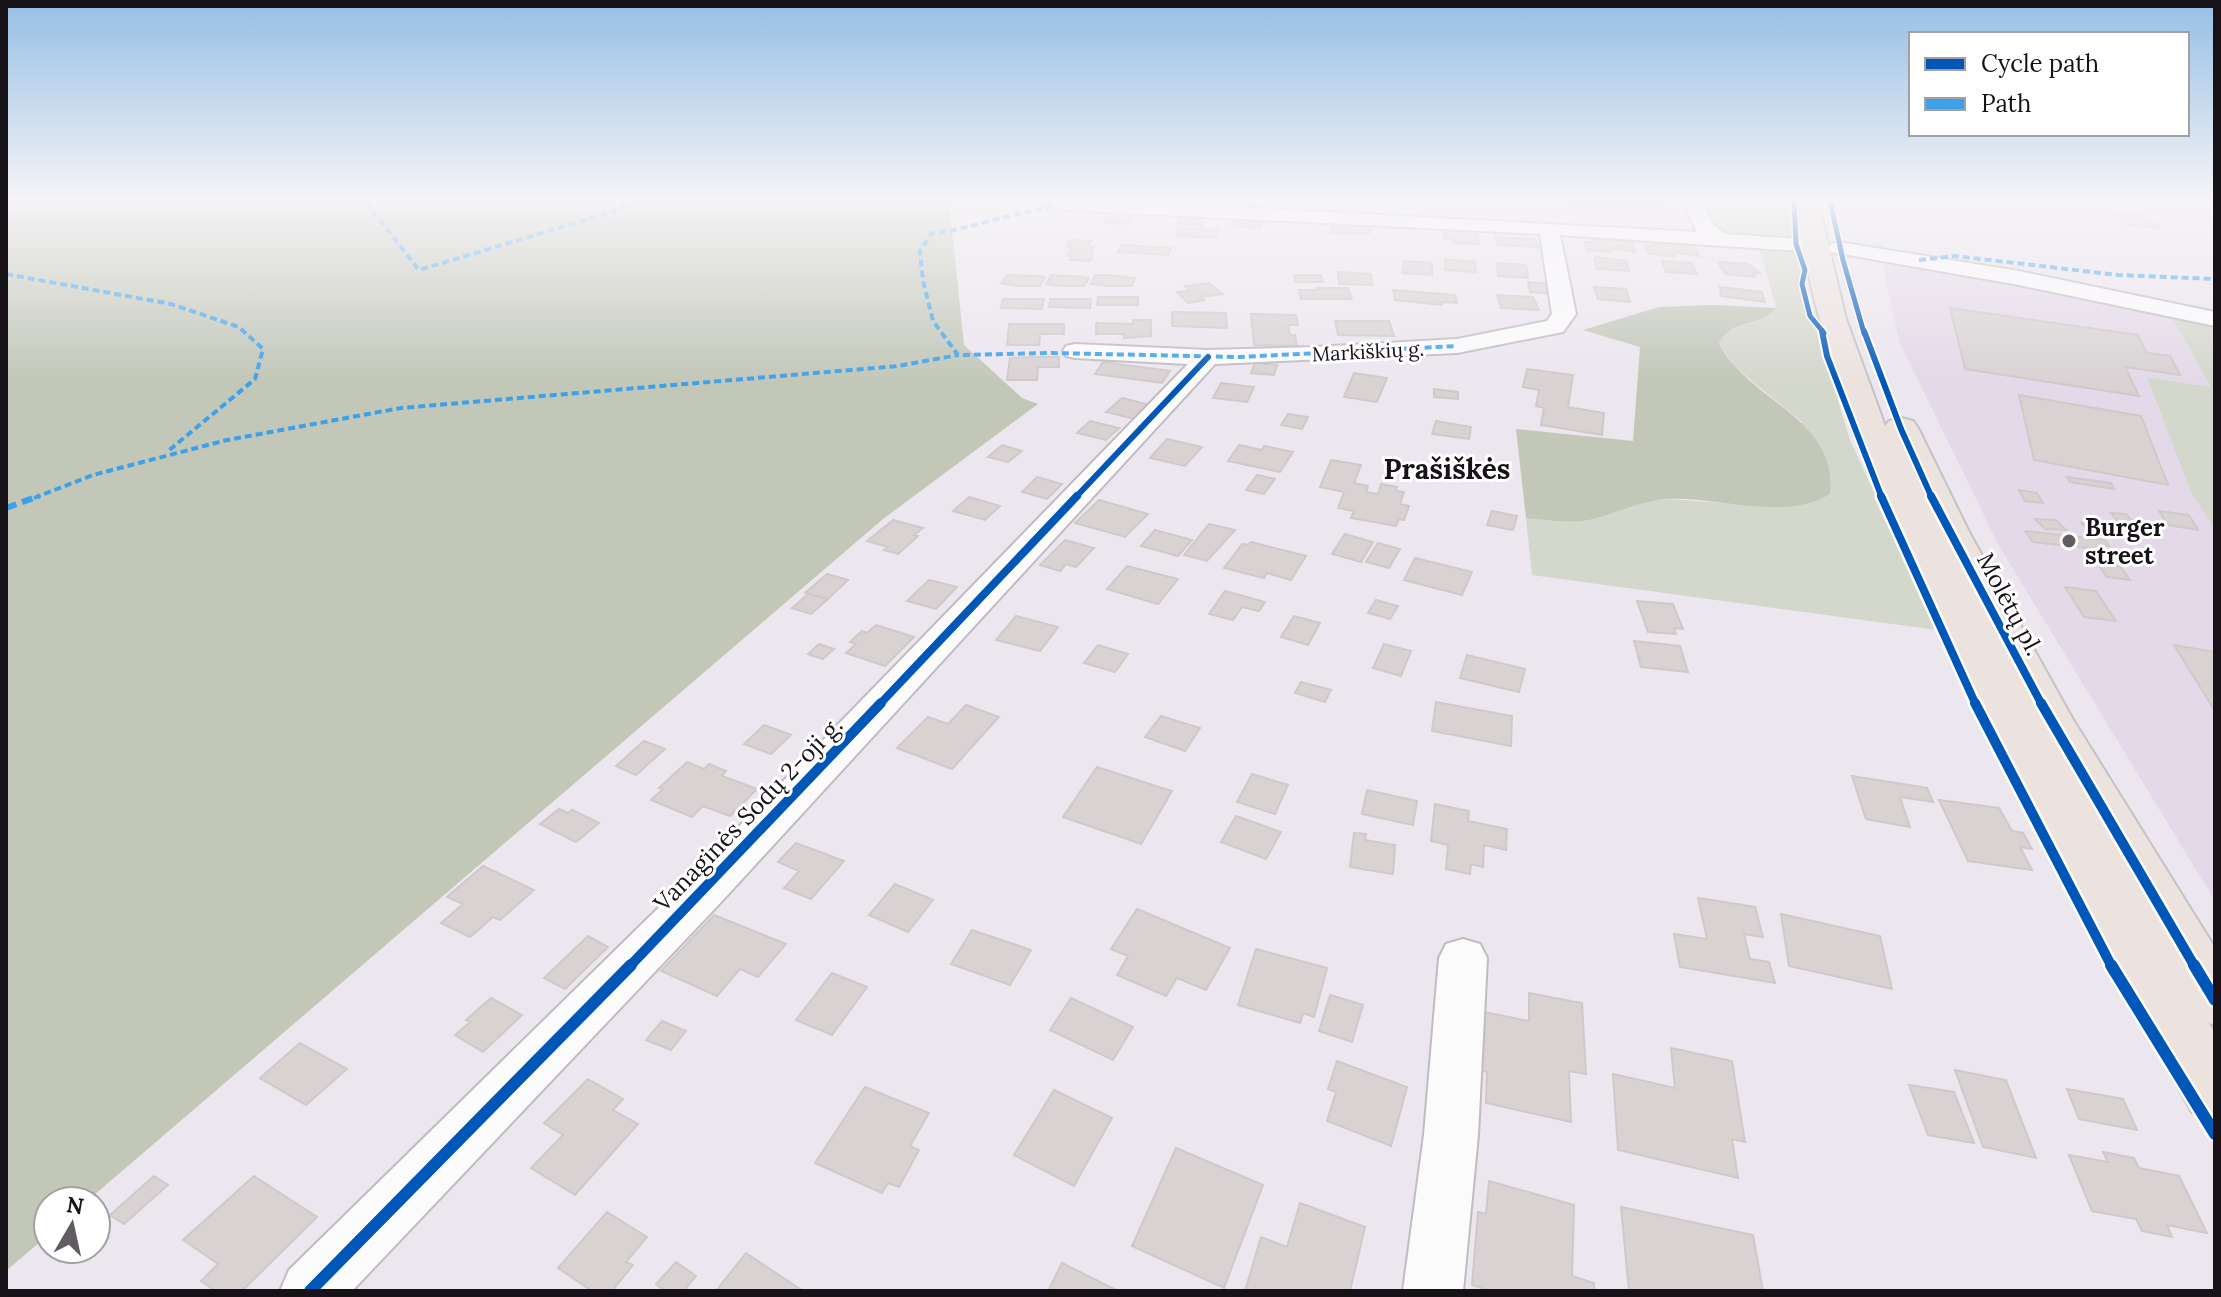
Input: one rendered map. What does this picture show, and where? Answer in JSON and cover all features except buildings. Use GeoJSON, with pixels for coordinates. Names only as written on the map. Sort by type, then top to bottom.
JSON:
{"type":"FeatureCollection","features":[{"type":"Feature","properties":{"kind":"highway","name":"Molėtų pl."},"geometry":{"type":"LineString","coordinates":[[1826,262],[1827,303],[1859,399],[1943,593],[2053,805],[2215,1091]]}},
{"type":"Feature","properties":{"kind":"highway","name":"Molėtų pl."},"geometry":{"type":"LineString","coordinates":[[1832,262],[1950,532],[2048,718],[2215,1000]]}},
{"type":"Feature","properties":{"kind":"street","name":"Markiškių g."},"geometry":{"type":"LineString","coordinates":[[1075,351],[1208,357],[1457,346],[1555,327],[1564,314],[1555,262]]}},
{"type":"Feature","properties":{"kind":"street"},"geometry":{"type":"LineString","coordinates":[[1916,262],[2019,278],[2215,319]]}},
{"type":"Feature","properties":{"kind":"street","name":"Vanaginės Sodų 2-oji g."},"geometry":{"type":"LineString","coordinates":[[310,1291],[707,888],[1208,357]]}},
{"type":"Feature","properties":{"kind":"street"},"geometry":{"type":"LineString","coordinates":[[1433,1291],[1451,1135],[1463,958]]}},
{"type":"Feature","properties":{"kind":"shaded area"},"geometry":{"type":"Polygon","coordinates":[[[1763,262],[1800,262],[1817,333],[1850,440],[1937,630],[1532,575],[1526,518],[1581,521],[1632,503],[1668,499],[1762,506],[1802,422],[1735,367],[1719,343],[1731,330],[1763,319],[1776,308],[1763,262]]]}},
{"type":"Feature","properties":{"kind":"shaded area"},"geometry":{"type":"Polygon","coordinates":[[[1885,262],[1946,262],[2163,302],[2212,387],[2148,377],[2192,495],[2215,529],[2215,901],[1999,546],[1899,341],[1883,267],[1885,262]]]}},
{"type":"Feature","properties":{"kind":"shaded area"},"geometry":{"type":"Polygon","coordinates":[[[2169,312],[2215,323],[2215,529],[2192,495],[2147,377],[2211,387],[2169,312]]]}},
{"type":"Feature","properties":{"kind":"green space"},"geometry":{"type":"Polygon","coordinates":[[[6,262],[955,262],[964,345],[1022,398],[1038,404],[883,519],[106,1185],[32,1185],[32,1249],[6,1271],[6,262]]]}},
{"type":"Feature","properties":{"kind":"green space"},"geometry":{"type":"Polygon","coordinates":[[[1713,305],[1776,308],[1763,318],[1731,330],[1719,343],[1732,363],[1788,411],[1820,446],[1829,468],[1830,494],[1792,506],[1666,499],[1582,521],[1526,518],[1516,429],[1633,441],[1640,347],[1583,330],[1659,307],[1713,305]]]}},
{"type":"Feature","properties":{"kind":"marked path"},"geometry":{"type":"LineString","coordinates":[[412,262],[419,270],[447,262]]}},
{"type":"Feature","properties":{"kind":"marked path"},"geometry":{"type":"LineString","coordinates":[[921,262],[933,321],[958,355],[1052,353],[1239,357],[1457,346]]}},
{"type":"Feature","properties":{"kind":"marked path"},"geometry":{"type":"LineString","coordinates":[[2002,262],[2118,275],[2215,279]]}},
{"type":"Feature","properties":{"kind":"marked path"},"geometry":{"type":"LineString","coordinates":[[6,274],[171,304],[239,327],[263,349],[255,379],[167,452]]}},
{"type":"Feature","properties":{"kind":"marked path"},"geometry":{"type":"LineString","coordinates":[[6,508],[93,475],[227,440],[401,408],[898,366],[958,355]]}},
{"type":"Feature","properties":{"kind":"cycle path"},"geometry":{"type":"LineString","coordinates":[[1802,262],[1805,270],[1802,284],[1810,316],[1825,334],[1827,356],[1854,430],[1956,666],[2100,948],[2215,1134]]}},
{"type":"Feature","properties":{"kind":"cycle path"},"geometry":{"type":"LineString","coordinates":[[1843,262],[1879,374],[1952,538],[2058,734],[2215,1000]]}},
{"type":"Feature","properties":{"kind":"cycle path"},"geometry":{"type":"LineString","coordinates":[[310,1291],[707,888],[1208,357]]}},
{"type":"Feature","properties":{"kind":"place","name":"Burger street"},"geometry":{"type":"Point","coordinates":[2069,541]}},
{"type":"Feature","properties":{"kind":"district","name":"Prašiškės"},"geometry":{"type":"Point","coordinates":[1447,469]}}]}
